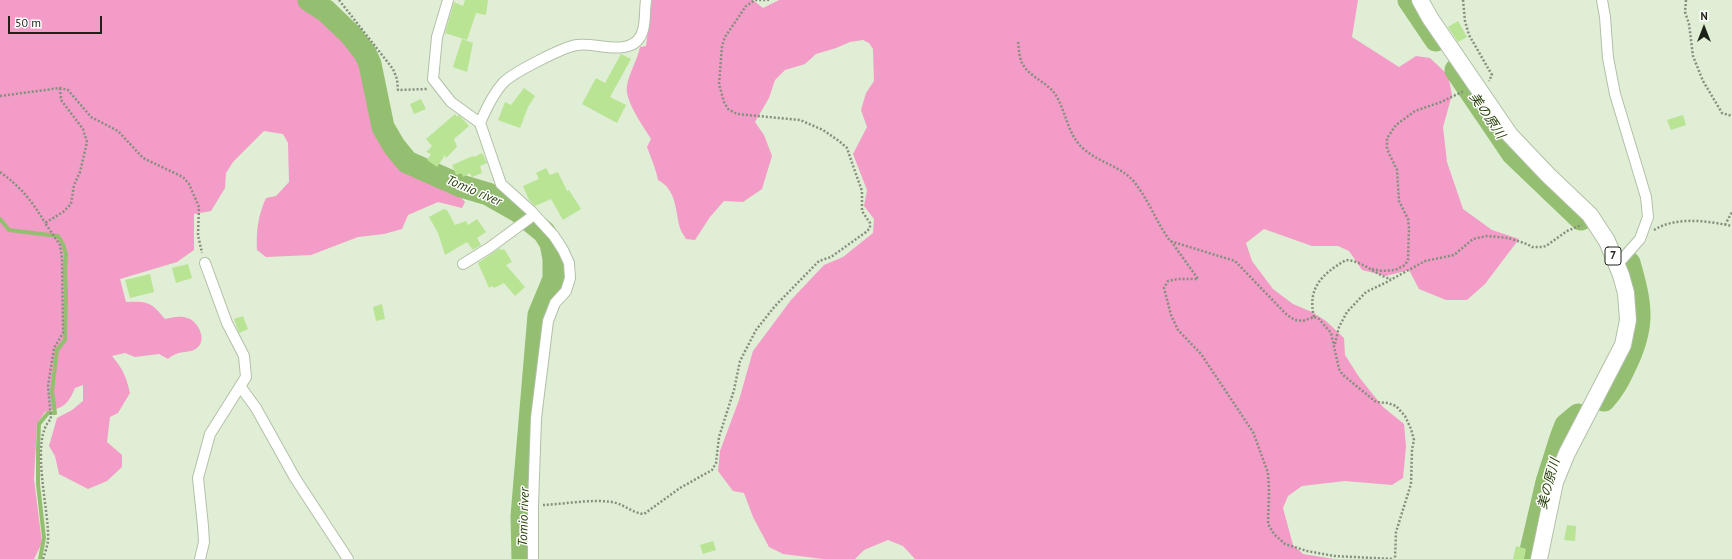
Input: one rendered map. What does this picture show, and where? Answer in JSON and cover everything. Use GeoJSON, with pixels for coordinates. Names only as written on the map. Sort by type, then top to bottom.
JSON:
{"type":"FeatureCollection","features":[{"type":"Feature","properties":{"kind":"main road","name":"7"},"geometry":{"type":"LineString","coordinates":[[1420,0],[1510,135],[1548,175],[1590,215],[1607,241],[1626,293],[1628,320],[1623,345],[1568,453],[1556,482],[1539,559]]}},
{"type":"Feature","properties":{"kind":"street"},"geometry":{"type":"LineString","coordinates":[[448,0],[437,37],[434,79],[439,88],[451,102],[480,123],[502,184],[554,236],[569,263],[570,278],[566,291],[555,303],[548,321],[536,418],[533,559]]}},
{"type":"Feature","properties":{"kind":"street"},"geometry":{"type":"LineString","coordinates":[[480,123],[490,102],[504,82],[523,70],[576,45],[615,48],[630,45],[637,41],[644,28],[646,0]]}},
{"type":"Feature","properties":{"kind":"street"},"geometry":{"type":"LineString","coordinates":[[1602,0],[1605,17],[1608,58],[1615,94],[1646,197],[1648,217],[1640,238],[1617,265]]}},
{"type":"Feature","properties":{"kind":"street"},"geometry":{"type":"LineString","coordinates":[[463,264],[489,248],[534,215]]}},
{"type":"Feature","properties":{"kind":"street"},"geometry":{"type":"LineString","coordinates":[[200,559],[204,542],[198,478],[210,434],[246,377],[244,356],[227,323],[205,263]]}},
{"type":"Feature","properties":{"kind":"street"},"geometry":{"type":"LineString","coordinates":[[240,386],[256,408],[295,478],[348,559]]}},
{"type":"Feature","properties":{"kind":"path"},"geometry":{"type":"LineString","coordinates":[[339,0],[393,69],[397,78],[398,90],[439,88]]}},
{"type":"Feature","properties":{"kind":"path"},"geometry":{"type":"LineString","coordinates":[[533,506],[612,502],[627,506],[637,513],[644,514],[680,488],[712,470],[716,463],[719,437],[734,390],[740,361],[756,330],[776,306],[819,261],[831,257],[870,228],[870,223],[862,211],[862,192],[847,148],[839,141],[823,130],[800,120],[737,114],[728,109],[724,102],[719,84],[722,46],[725,37],[746,6],[755,0],[769,0]]}},
{"type":"Feature","properties":{"kind":"path"},"geometry":{"type":"LineString","coordinates":[[1372,269],[1382,271],[1395,270],[1405,264],[1408,260],[1408,219],[1399,201],[1397,170],[1387,149],[1387,138],[1396,125],[1415,111],[1442,102],[1477,87],[1489,81],[1492,75],[1470,35],[1465,21],[1463,0]]}},
{"type":"Feature","properties":{"kind":"path"},"geometry":{"type":"LineString","coordinates":[[1686,0],[1685,12],[1689,24],[1693,56],[1703,81],[1722,113],[1732,116]]}},
{"type":"Feature","properties":{"kind":"path"},"geometry":{"type":"LineString","coordinates":[[1018,42],[1022,63],[1030,72],[1048,85],[1055,94],[1070,131],[1077,142],[1084,150],[1125,174],[1135,183],[1164,232],[1170,241],[1198,280],[1178,279],[1168,281],[1164,288],[1171,315],[1178,330],[1201,354],[1253,432],[1268,473],[1268,524],[1274,534],[1284,544],[1307,551],[1334,556],[1394,559],[1396,532],[1411,484],[1412,449],[1414,440],[1405,416],[1396,406],[1388,403],[1376,402],[1343,375],[1339,369],[1331,333],[1319,319],[1314,317],[1303,321],[1295,320],[1287,315],[1235,261],[1170,241]]}},
{"type":"Feature","properties":{"kind":"path"},"geometry":{"type":"LineString","coordinates":[[0,96],[60,88],[68,90],[91,117],[118,131],[143,158],[183,177],[194,192],[199,207],[198,235],[205,263]]}},
{"type":"Feature","properties":{"kind":"path"},"geometry":{"type":"LineString","coordinates":[[45,223],[63,212],[71,204],[74,185],[80,172],[87,142],[82,129],[61,100],[60,88]]}},
{"type":"Feature","properties":{"kind":"path"},"geometry":{"type":"LineString","coordinates":[[0,172],[23,190],[60,244],[63,333],[54,348],[48,386],[52,419],[45,425],[42,440],[41,465],[48,542],[43,559]]}},
{"type":"Feature","properties":{"kind":"path"},"geometry":{"type":"LineString","coordinates":[[1725,225],[1732,212]]}},
{"type":"Feature","properties":{"kind":"path"},"geometry":{"type":"LineString","coordinates":[[1334,346],[1339,326],[1347,312],[1366,292],[1425,261],[1454,255],[1473,238],[1487,236],[1519,241],[1532,247],[1542,247],[1546,246],[1567,231],[1594,221]]}},
{"type":"Feature","properties":{"kind":"path"},"geometry":{"type":"LineString","coordinates":[[1640,238],[1657,228],[1677,222],[1710,223],[1732,226]]}},
{"type":"Feature","properties":{"kind":"path"},"geometry":{"type":"LineString","coordinates":[[1314,317],[1311,306],[1312,296],[1318,283],[1326,273],[1346,260],[1364,265],[1383,277],[1391,279]]}},
{"type":"Feature","properties":{"kind":"shaded area"},"geometry":{"type":"Polygon","coordinates":[[[0,0],[305,0],[312,4],[352,41],[363,63],[373,95],[375,119],[391,154],[410,175],[444,185],[457,193],[465,202],[462,208],[438,202],[408,215],[402,229],[384,234],[358,237],[311,255],[266,257],[257,250],[257,230],[259,217],[266,198],[276,196],[289,182],[288,143],[283,134],[264,131],[233,162],[226,173],[225,188],[211,211],[194,214],[194,250],[177,262],[120,279],[126,302],[144,302],[156,309],[165,319],[180,317],[190,319],[199,328],[202,337],[200,345],[195,350],[181,352],[168,359],[159,354],[135,357],[125,353],[112,356],[124,373],[130,393],[118,413],[110,417],[107,442],[122,455],[122,467],[107,481],[88,489],[59,474],[55,456],[49,446],[57,418],[72,410],[83,401],[83,385],[75,388],[70,398],[64,405],[45,412],[37,424],[34,479],[42,543],[34,559],[0,559],[0,0]]]}},
{"type":"Feature","properties":{"kind":"shaded area"},"geometry":{"type":"Polygon","coordinates":[[[652,0],[753,0],[763,8],[779,0],[1358,0],[1352,37],[1399,67],[1416,56],[1430,58],[1448,75],[1452,95],[1443,127],[1447,162],[1463,209],[1492,230],[1519,239],[1485,284],[1467,300],[1446,300],[1419,289],[1409,270],[1386,276],[1362,270],[1349,251],[1338,246],[1312,246],[1264,229],[1246,243],[1252,261],[1273,289],[1293,304],[1312,312],[1326,321],[1344,338],[1345,355],[1359,377],[1383,407],[1404,424],[1406,447],[1403,478],[1392,485],[1345,481],[1302,486],[1288,496],[1283,508],[1293,545],[1303,554],[1334,559],[915,559],[903,546],[888,540],[864,550],[855,559],[823,559],[783,554],[769,547],[753,517],[744,493],[733,491],[718,471],[720,451],[739,400],[753,351],[791,300],[824,265],[843,257],[873,233],[874,219],[864,206],[867,190],[853,154],[867,127],[861,110],[866,93],[874,81],[873,49],[869,43],[863,40],[850,42],[816,54],[805,64],[785,70],[775,80],[769,98],[755,122],[764,135],[772,156],[762,189],[743,202],[724,201],[710,217],[695,240],[686,239],[680,228],[672,195],[669,189],[658,180],[647,147],[651,139],[631,106],[627,92],[628,81],[640,47],[646,46],[652,0]]]}},
{"type":"Feature","properties":{"kind":"building"},"geometry":{"type":"Polygon","coordinates":[[[465,0],[488,0],[486,15],[476,13],[467,40],[445,33],[454,2],[463,6],[465,0]]]}},
{"type":"Feature","properties":{"kind":"building"},"geometry":{"type":"Polygon","coordinates":[[[1458,21],[1467,37],[1458,42],[1448,27],[1458,21]]]}},
{"type":"Feature","properties":{"kind":"building"},"geometry":{"type":"Polygon","coordinates":[[[462,39],[473,43],[467,72],[453,67],[462,39]]]}},
{"type":"Feature","properties":{"kind":"building"},"geometry":{"type":"Polygon","coordinates":[[[621,54],[631,59],[610,97],[626,105],[617,123],[582,104],[596,78],[605,83],[621,54]]]}},
{"type":"Feature","properties":{"kind":"building"},"geometry":{"type":"Polygon","coordinates":[[[524,88],[535,96],[528,107],[520,128],[498,120],[505,102],[511,105],[524,88]]]}},
{"type":"Feature","properties":{"kind":"building"},"geometry":{"type":"Polygon","coordinates":[[[421,99],[426,109],[414,114],[410,104],[421,99]]]}},
{"type":"Feature","properties":{"kind":"building"},"geometry":{"type":"Polygon","coordinates":[[[455,114],[457,117],[458,115],[460,116],[469,126],[454,139],[457,147],[446,158],[445,155],[437,167],[427,160],[431,154],[426,152],[432,146],[426,139],[455,114]]]}},
{"type":"Feature","properties":{"kind":"building"},"geometry":{"type":"Polygon","coordinates":[[[1683,115],[1686,125],[1671,130],[1667,120],[1683,115]]]}},
{"type":"Feature","properties":{"kind":"building"},"geometry":{"type":"Polygon","coordinates":[[[482,153],[487,163],[480,166],[482,173],[472,177],[470,173],[463,177],[462,173],[456,175],[452,165],[482,153]]]}},
{"type":"Feature","properties":{"kind":"building"},"geometry":{"type":"Polygon","coordinates":[[[546,168],[550,175],[558,172],[567,191],[569,190],[581,209],[563,220],[551,199],[535,206],[529,200],[523,186],[539,179],[536,173],[546,168]]]}},
{"type":"Feature","properties":{"kind":"building"},"geometry":{"type":"Polygon","coordinates":[[[444,209],[447,210],[455,225],[466,221],[468,225],[477,219],[486,232],[477,238],[481,245],[473,250],[467,242],[445,255],[438,233],[429,217],[444,209]]]}},
{"type":"Feature","properties":{"kind":"building"},"geometry":{"type":"Polygon","coordinates":[[[500,248],[501,250],[504,249],[512,262],[506,265],[525,287],[515,296],[504,283],[494,288],[492,286],[489,288],[478,263],[500,248]]]}},
{"type":"Feature","properties":{"kind":"building"},"geometry":{"type":"Polygon","coordinates":[[[188,264],[192,278],[176,283],[172,268],[188,264]]]}},
{"type":"Feature","properties":{"kind":"building"},"geometry":{"type":"Polygon","coordinates":[[[150,274],[154,292],[130,298],[125,280],[150,274]]]}},
{"type":"Feature","properties":{"kind":"building"},"geometry":{"type":"Polygon","coordinates":[[[382,304],[385,319],[376,321],[373,307],[382,304]]]}},
{"type":"Feature","properties":{"kind":"building"},"geometry":{"type":"Polygon","coordinates":[[[243,316],[248,329],[239,333],[234,319],[243,316]]]}},
{"type":"Feature","properties":{"kind":"building"},"geometry":{"type":"Polygon","coordinates":[[[1567,525],[1576,526],[1575,541],[1564,540],[1567,525]]]}},
{"type":"Feature","properties":{"kind":"building"},"geometry":{"type":"Polygon","coordinates":[[[713,541],[716,550],[703,554],[700,545],[713,541]]]}},
{"type":"Feature","properties":{"kind":"building"},"geometry":{"type":"Polygon","coordinates":[[[1516,546],[1526,549],[1524,559],[1513,559],[1516,546]]]}},
{"type":"Feature","properties":{"kind":"waterway","name":"Tomio river"},"geometry":{"type":"LineString","coordinates":[[309,0],[326,11],[351,35],[365,53],[370,64],[383,127],[394,146],[407,162],[461,186],[488,194],[518,211],[544,232],[551,243],[554,259],[554,279],[539,315],[522,516],[523,559]]}},
{"type":"Feature","properties":{"kind":"waterway","name":"美の原川"},"geometry":{"type":"LineString","coordinates":[[1409,0],[1436,40]]}},
{"type":"Feature","properties":{"kind":"waterway","name":"美の原川"},"geometry":{"type":"LineString","coordinates":[[1456,70],[1513,154],[1581,219]]}},
{"type":"Feature","properties":{"kind":"waterway"},"geometry":{"type":"LineString","coordinates":[[0,219],[9,230],[58,236],[63,244],[66,254],[65,340],[57,350],[52,391],[55,413],[48,413],[39,424],[38,484],[44,538],[40,559]]}},
{"type":"Feature","properties":{"kind":"waterway","name":"美の原川"},"geometry":{"type":"LineString","coordinates":[[1604,400],[1616,384],[1636,339],[1639,315],[1638,303],[1629,263]]}},
{"type":"Feature","properties":{"kind":"waterway","name":"美の原川"},"geometry":{"type":"LineString","coordinates":[[1529,559],[1547,482],[1561,438],[1566,425],[1578,415]]}}]}
